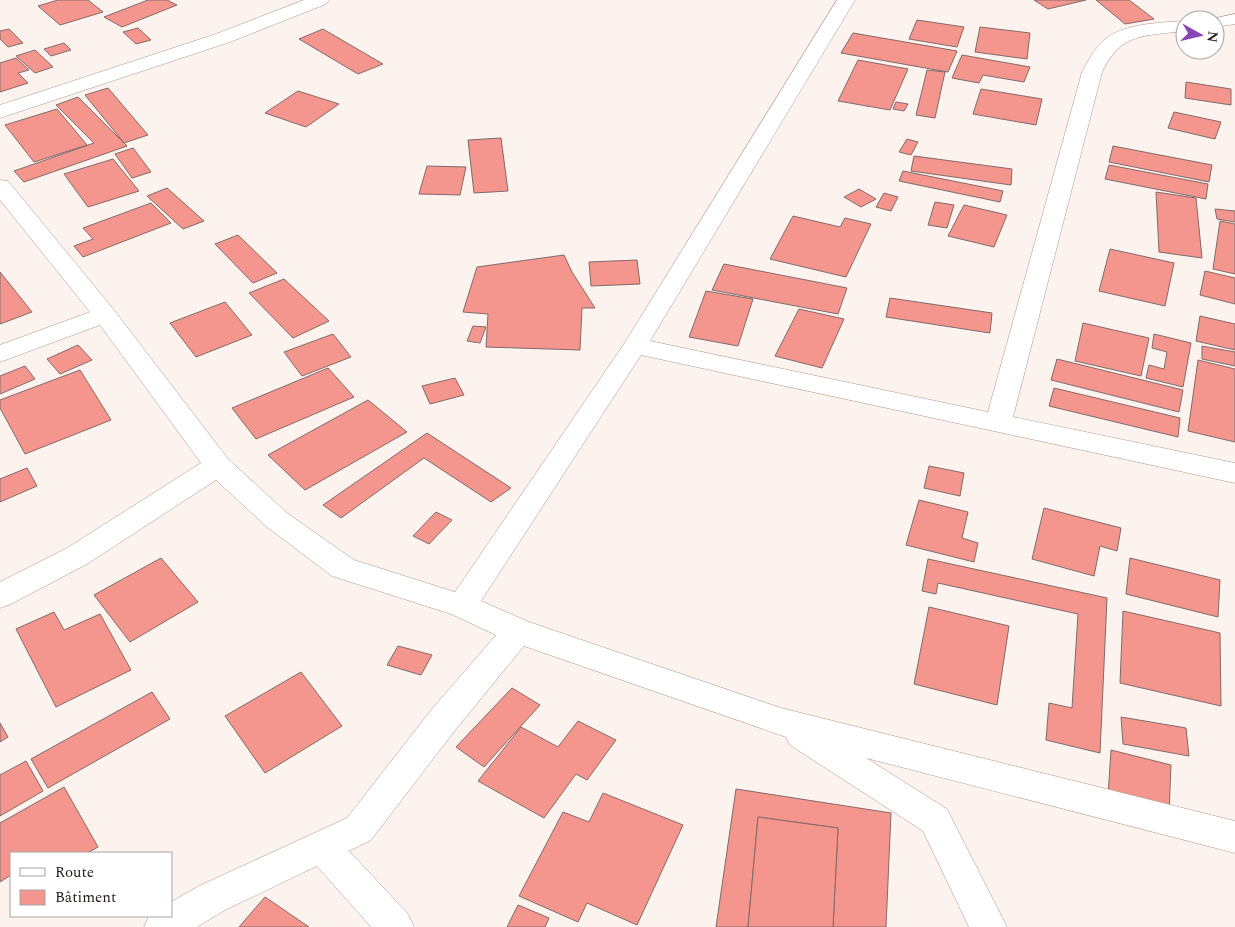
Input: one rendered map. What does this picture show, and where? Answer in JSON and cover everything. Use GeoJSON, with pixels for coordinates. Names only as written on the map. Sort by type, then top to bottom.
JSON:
{"type":"FeatureCollection","features":[{"type":"Feature","properties":{"kind":"street"},"geometry":{"type":"LineString","coordinates":[[0,112],[223,38],[320,0]]}},
{"type":"Feature","properties":{"kind":"street"},"geometry":{"type":"LineString","coordinates":[[462,606],[635,346],[846,0]]}},
{"type":"Feature","properties":{"kind":"street"},"geometry":{"type":"LineString","coordinates":[[998,423],[1092,72],[1107,48],[1124,37],[1152,30],[1175,27]]}},
{"type":"Feature","properties":{"kind":"street"},"geometry":{"type":"LineString","coordinates":[[0,186],[105,315],[218,466],[276,520],[344,568],[462,606],[518,631],[781,722],[1235,837]]}},
{"type":"Feature","properties":{"kind":"street"},"geometry":{"type":"LineString","coordinates":[[0,354],[105,315]]}},
{"type":"Feature","properties":{"kind":"street"},"geometry":{"type":"LineString","coordinates":[[635,346],[1235,473]]}},
{"type":"Feature","properties":{"kind":"street"},"geometry":{"type":"LineString","coordinates":[[0,596],[77,556],[218,466]]}},
{"type":"Feature","properties":{"kind":"street"},"geometry":{"type":"LineString","coordinates":[[163,927],[212,898],[359,829],[444,719],[518,631]]}},
{"type":"Feature","properties":{"kind":"street"},"geometry":{"type":"LineString","coordinates":[[781,722],[935,820],[988,927]]}},
{"type":"Feature","properties":{"kind":"street"},"geometry":{"type":"LineString","coordinates":[[322,847],[395,927]]}},
{"type":"Feature","properties":{"kind":"building"},"geometry":{"type":"Polygon","coordinates":[[[58,0],[88,0],[103,12],[60,25],[38,6],[58,0]]]}},
{"type":"Feature","properties":{"kind":"building"},"geometry":{"type":"Polygon","coordinates":[[[148,0],[167,0],[177,5],[122,27],[104,17],[148,0]]]}},
{"type":"Feature","properties":{"kind":"building"},"geometry":{"type":"Polygon","coordinates":[[[1034,0],[1086,0],[1048,9],[1034,0]]]}},
{"type":"Feature","properties":{"kind":"building"},"geometry":{"type":"Polygon","coordinates":[[[1096,0],[1129,0],[1154,19],[1125,24],[1096,0]]]}},
{"type":"Feature","properties":{"kind":"building"},"geometry":{"type":"Polygon","coordinates":[[[917,20],[964,27],[957,47],[909,39],[917,20]]]}},
{"type":"Feature","properties":{"kind":"building"},"geometry":{"type":"Polygon","coordinates":[[[980,27],[1030,33],[1027,59],[975,52],[980,27]]]}},
{"type":"Feature","properties":{"kind":"building"},"geometry":{"type":"Polygon","coordinates":[[[138,28],[151,40],[136,44],[123,32],[138,28]]]}},
{"type":"Feature","properties":{"kind":"building"},"geometry":{"type":"Polygon","coordinates":[[[9,29],[23,43],[8,47],[0,39],[0,31],[9,29]]]}},
{"type":"Feature","properties":{"kind":"building"},"geometry":{"type":"Polygon","coordinates":[[[323,29],[383,64],[358,74],[299,39],[323,29]]]}},
{"type":"Feature","properties":{"kind":"building"},"geometry":{"type":"Polygon","coordinates":[[[853,33],[957,51],[948,72],[841,53],[853,33]]]}},
{"type":"Feature","properties":{"kind":"building"},"geometry":{"type":"Polygon","coordinates":[[[64,43],[71,50],[51,56],[44,49],[64,43]]]}},
{"type":"Feature","properties":{"kind":"building"},"geometry":{"type":"Polygon","coordinates":[[[35,50],[53,67],[35,73],[16,56],[35,50]]]}},
{"type":"Feature","properties":{"kind":"building"},"geometry":{"type":"Polygon","coordinates":[[[962,55],[1030,67],[1024,82],[983,75],[979,83],[952,78],[962,55]]]}},
{"type":"Feature","properties":{"kind":"building"},"geometry":{"type":"Polygon","coordinates":[[[16,58],[29,70],[18,73],[28,83],[0,92],[0,63],[16,58]]]}},
{"type":"Feature","properties":{"kind":"building"},"geometry":{"type":"Polygon","coordinates":[[[858,60],[908,69],[890,110],[838,101],[858,60]]]}},
{"type":"Feature","properties":{"kind":"building"},"geometry":{"type":"Polygon","coordinates":[[[927,70],[945,72],[935,118],[916,115],[927,70]]]}},
{"type":"Feature","properties":{"kind":"building"},"geometry":{"type":"Polygon","coordinates":[[[1186,82],[1231,89],[1231,105],[1185,98],[1186,82]]]}},
{"type":"Feature","properties":{"kind":"building"},"geometry":{"type":"Polygon","coordinates":[[[108,88],[148,135],[124,143],[85,95],[108,88]]]}},
{"type":"Feature","properties":{"kind":"building"},"geometry":{"type":"Polygon","coordinates":[[[981,89],[1042,99],[1036,125],[973,114],[981,89]]]}},
{"type":"Feature","properties":{"kind":"building"},"geometry":{"type":"Polygon","coordinates":[[[298,91],[339,104],[306,127],[265,113],[298,91]]]}},
{"type":"Feature","properties":{"kind":"building"},"geometry":{"type":"Polygon","coordinates":[[[78,97],[127,146],[24,182],[14,171],[94,143],[56,105],[78,97]]]}},
{"type":"Feature","properties":{"kind":"building"},"geometry":{"type":"Polygon","coordinates":[[[896,102],[908,104],[904,111],[893,109],[896,102]]]}},
{"type":"Feature","properties":{"kind":"building"},"geometry":{"type":"Polygon","coordinates":[[[57,109],[87,145],[34,162],[5,125],[57,109]]]}},
{"type":"Feature","properties":{"kind":"building"},"geometry":{"type":"Polygon","coordinates":[[[1174,112],[1221,122],[1215,139],[1168,128],[1174,112]]]}},
{"type":"Feature","properties":{"kind":"building"},"geometry":{"type":"Polygon","coordinates":[[[501,138],[508,191],[474,193],[468,140],[501,138]]]}},
{"type":"Feature","properties":{"kind":"building"},"geometry":{"type":"Polygon","coordinates":[[[907,139],[918,142],[911,155],[899,152],[907,139]]]}},
{"type":"Feature","properties":{"kind":"building"},"geometry":{"type":"Polygon","coordinates":[[[1113,146],[1212,165],[1209,182],[1109,162],[1113,146]]]}},
{"type":"Feature","properties":{"kind":"building"},"geometry":{"type":"Polygon","coordinates":[[[133,148],[151,172],[132,178],[115,154],[133,148]]]}},
{"type":"Feature","properties":{"kind":"building"},"geometry":{"type":"Polygon","coordinates":[[[914,156],[1012,169],[1011,185],[911,171],[914,156]]]}},
{"type":"Feature","properties":{"kind":"building"},"geometry":{"type":"Polygon","coordinates":[[[113,159],[139,191],[88,207],[64,174],[113,159]]]}},
{"type":"Feature","properties":{"kind":"building"},"geometry":{"type":"Polygon","coordinates":[[[1109,165],[1208,184],[1206,199],[1105,179],[1109,165]]]}},
{"type":"Feature","properties":{"kind":"building"},"geometry":{"type":"Polygon","coordinates":[[[427,166],[466,167],[460,195],[419,194],[427,166]]]}},
{"type":"Feature","properties":{"kind":"building"},"geometry":{"type":"Polygon","coordinates":[[[903,171],[1003,191],[1000,202],[899,181],[903,171]]]}},
{"type":"Feature","properties":{"kind":"building"},"geometry":{"type":"Polygon","coordinates":[[[167,188],[204,221],[183,229],[147,196],[167,188]]]}},
{"type":"Feature","properties":{"kind":"building"},"geometry":{"type":"Polygon","coordinates":[[[859,189],[876,199],[861,207],[844,197],[859,189]]]}},
{"type":"Feature","properties":{"kind":"building"},"geometry":{"type":"Polygon","coordinates":[[[1156,192],[1196,198],[1202,258],[1159,252],[1156,192]]]}},
{"type":"Feature","properties":{"kind":"building"},"geometry":{"type":"Polygon","coordinates":[[[884,193],[898,197],[891,211],[876,207],[884,193]]]}},
{"type":"Feature","properties":{"kind":"building"},"geometry":{"type":"Polygon","coordinates":[[[935,202],[954,205],[947,228],[928,225],[935,202]]]}},
{"type":"Feature","properties":{"kind":"building"},"geometry":{"type":"Polygon","coordinates":[[[151,203],[171,223],[83,257],[74,246],[93,239],[83,228],[151,203]]]}},
{"type":"Feature","properties":{"kind":"building"},"geometry":{"type":"Polygon","coordinates":[[[964,205],[1007,215],[994,247],[948,236],[964,205]]]}},
{"type":"Feature","properties":{"kind":"building"},"geometry":{"type":"Polygon","coordinates":[[[1215,209],[1235,211],[1235,222],[1217,219],[1215,209]]]}},
{"type":"Feature","properties":{"kind":"building"},"geometry":{"type":"Polygon","coordinates":[[[793,216],[840,227],[845,218],[871,224],[846,277],[770,259],[793,216]]]}},
{"type":"Feature","properties":{"kind":"building"},"geometry":{"type":"Polygon","coordinates":[[[1220,221],[1235,224],[1235,274],[1213,269],[1220,221]]]}},
{"type":"Feature","properties":{"kind":"building"},"geometry":{"type":"Polygon","coordinates":[[[238,235],[277,273],[253,283],[215,244],[238,235]]]}},
{"type":"Feature","properties":{"kind":"building"},"geometry":{"type":"Polygon","coordinates":[[[1110,249],[1174,263],[1165,306],[1099,291],[1110,249]]]}},
{"type":"Feature","properties":{"kind":"building"},"geometry":{"type":"Polygon","coordinates":[[[564,255],[572,272],[595,308],[582,308],[580,350],[486,347],[488,314],[463,312],[477,267],[564,255]]]}},
{"type":"Feature","properties":{"kind":"building"},"geometry":{"type":"Polygon","coordinates":[[[637,260],[640,284],[591,286],[589,262],[637,260]]]}},
{"type":"Feature","properties":{"kind":"building"},"geometry":{"type":"Polygon","coordinates":[[[724,264],[847,288],[838,314],[712,290],[724,264]]]}},
{"type":"Feature","properties":{"kind":"building"},"geometry":{"type":"Polygon","coordinates":[[[1205,271],[1235,278],[1235,304],[1200,295],[1205,271]]]}},
{"type":"Feature","properties":{"kind":"building"},"geometry":{"type":"Polygon","coordinates":[[[0,272],[32,312],[0,324],[0,272]]]}},
{"type":"Feature","properties":{"kind":"building"},"geometry":{"type":"Polygon","coordinates":[[[284,279],[329,321],[293,338],[249,293],[284,279]]]}},
{"type":"Feature","properties":{"kind":"building"},"geometry":{"type":"Polygon","coordinates":[[[706,291],[753,299],[738,346],[689,337],[706,291]]]}},
{"type":"Feature","properties":{"kind":"building"},"geometry":{"type":"Polygon","coordinates":[[[890,298],[992,313],[990,333],[886,317],[890,298]]]}},
{"type":"Feature","properties":{"kind":"building"},"geometry":{"type":"Polygon","coordinates":[[[225,302],[252,335],[196,357],[170,323],[225,302]]]}},
{"type":"Feature","properties":{"kind":"building"},"geometry":{"type":"Polygon","coordinates":[[[799,309],[844,319],[822,368],[775,356],[799,309]]]}},
{"type":"Feature","properties":{"kind":"building"},"geometry":{"type":"Polygon","coordinates":[[[1200,316],[1235,324],[1235,350],[1196,341],[1200,316]]]}},
{"type":"Feature","properties":{"kind":"building"},"geometry":{"type":"Polygon","coordinates":[[[1083,323],[1149,338],[1141,376],[1075,361],[1083,323]]]}},
{"type":"Feature","properties":{"kind":"building"},"geometry":{"type":"Polygon","coordinates":[[[473,326],[486,327],[480,343],[467,341],[473,326]]]}},
{"type":"Feature","properties":{"kind":"building"},"geometry":{"type":"Polygon","coordinates":[[[333,334],[351,357],[302,376],[284,352],[333,334]]]}},
{"type":"Feature","properties":{"kind":"building"},"geometry":{"type":"Polygon","coordinates":[[[1154,334],[1191,343],[1183,387],[1146,378],[1149,365],[1164,369],[1167,352],[1152,348],[1154,334]]]}},
{"type":"Feature","properties":{"kind":"building"},"geometry":{"type":"Polygon","coordinates":[[[78,345],[92,360],[60,374],[47,359],[78,345]]]}},
{"type":"Feature","properties":{"kind":"building"},"geometry":{"type":"Polygon","coordinates":[[[1202,346],[1235,352],[1235,366],[1202,359],[1202,346]]]}},
{"type":"Feature","properties":{"kind":"building"},"geometry":{"type":"Polygon","coordinates":[[[1057,359],[1183,390],[1179,412],[1051,380],[1057,359]]]}},
{"type":"Feature","properties":{"kind":"building"},"geometry":{"type":"Polygon","coordinates":[[[1198,360],[1235,369],[1235,442],[1188,431],[1198,360]]]}},
{"type":"Feature","properties":{"kind":"building"},"geometry":{"type":"Polygon","coordinates":[[[25,366],[35,379],[0,394],[0,376],[25,366]]]}},
{"type":"Feature","properties":{"kind":"building"},"geometry":{"type":"Polygon","coordinates":[[[328,368],[354,397],[256,439],[232,408],[328,368]]]}},
{"type":"Feature","properties":{"kind":"building"},"geometry":{"type":"Polygon","coordinates":[[[80,370],[111,420],[25,454],[0,408],[0,400],[80,370]]]}},
{"type":"Feature","properties":{"kind":"building"},"geometry":{"type":"Polygon","coordinates":[[[455,378],[464,395],[430,404],[422,386],[455,378]]]}},
{"type":"Feature","properties":{"kind":"building"},"geometry":{"type":"Polygon","coordinates":[[[1054,388],[1180,418],[1178,437],[1049,406],[1054,388]]]}},
{"type":"Feature","properties":{"kind":"building"},"geometry":{"type":"Polygon","coordinates":[[[368,400],[407,432],[305,490],[268,455],[368,400]]]}},
{"type":"Feature","properties":{"kind":"building"},"geometry":{"type":"Polygon","coordinates":[[[427,433],[511,488],[491,502],[424,458],[341,518],[323,505],[427,433]]]}},
{"type":"Feature","properties":{"kind":"building"},"geometry":{"type":"Polygon","coordinates":[[[929,466],[964,473],[960,496],[924,488],[929,466]]]}},
{"type":"Feature","properties":{"kind":"building"},"geometry":{"type":"Polygon","coordinates":[[[27,468],[37,486],[0,502],[0,479],[27,468]]]}},
{"type":"Feature","properties":{"kind":"building"},"geometry":{"type":"Polygon","coordinates":[[[919,500],[968,512],[962,538],[978,543],[974,562],[906,545],[919,500]]]}},
{"type":"Feature","properties":{"kind":"building"},"geometry":{"type":"Polygon","coordinates":[[[1044,508],[1121,528],[1117,551],[1100,546],[1094,576],[1032,559],[1044,508]]]}},
{"type":"Feature","properties":{"kind":"building"},"geometry":{"type":"Polygon","coordinates":[[[436,512],[452,520],[429,544],[413,536],[436,512]]]}},
{"type":"Feature","properties":{"kind":"building"},"geometry":{"type":"Polygon","coordinates":[[[161,558],[198,602],[130,642],[94,595],[161,558]]]}},
{"type":"Feature","properties":{"kind":"building"},"geometry":{"type":"Polygon","coordinates":[[[1130,558],[1220,580],[1218,617],[1126,594],[1130,558]]]}},
{"type":"Feature","properties":{"kind":"building"},"geometry":{"type":"Polygon","coordinates":[[[928,559],[1107,598],[1100,753],[1046,740],[1049,703],[1072,708],[1078,614],[938,583],[936,594],[922,591],[928,559]]]}},
{"type":"Feature","properties":{"kind":"building"},"geometry":{"type":"Polygon","coordinates":[[[929,607],[1009,626],[997,705],[914,684],[929,607]]]}},
{"type":"Feature","properties":{"kind":"building"},"geometry":{"type":"Polygon","coordinates":[[[1123,611],[1220,633],[1221,706],[1120,683],[1123,611]]]}},
{"type":"Feature","properties":{"kind":"building"},"geometry":{"type":"Polygon","coordinates":[[[54,612],[64,630],[100,614],[131,670],[56,707],[16,629],[54,612]]]}},
{"type":"Feature","properties":{"kind":"building"},"geometry":{"type":"Polygon","coordinates":[[[398,646],[432,655],[421,675],[387,665],[398,646]]]}},
{"type":"Feature","properties":{"kind":"building"},"geometry":{"type":"Polygon","coordinates":[[[301,672],[342,726],[265,773],[225,716],[301,672]]]}},
{"type":"Feature","properties":{"kind":"building"},"geometry":{"type":"Polygon","coordinates":[[[512,688],[540,705],[484,767],[456,747],[512,688]]]}},
{"type":"Feature","properties":{"kind":"building"},"geometry":{"type":"Polygon","coordinates":[[[152,692],[170,719],[48,788],[31,759],[152,692]]]}},
{"type":"Feature","properties":{"kind":"building"},"geometry":{"type":"Polygon","coordinates":[[[1121,717],[1186,728],[1189,756],[1123,744],[1121,717]]]}},
{"type":"Feature","properties":{"kind":"building"},"geometry":{"type":"Polygon","coordinates":[[[578,721],[616,740],[587,780],[576,774],[544,818],[478,781],[521,727],[558,747],[578,721]]]}},
{"type":"Feature","properties":{"kind":"building"},"geometry":{"type":"Polygon","coordinates":[[[0,723],[8,737],[0,742],[0,723]]]}},
{"type":"Feature","properties":{"kind":"building"},"geometry":{"type":"Polygon","coordinates":[[[1111,750],[1171,765],[1169,813],[1108,796],[1111,750]]]}},
{"type":"Feature","properties":{"kind":"building"},"geometry":{"type":"Polygon","coordinates":[[[26,761],[43,791],[0,816],[0,775],[26,761]]]}},
{"type":"Feature","properties":{"kind":"building"},"geometry":{"type":"Polygon","coordinates":[[[64,787],[98,847],[89,852],[10,852],[10,876],[0,882],[0,823],[64,787]]]}},
{"type":"Feature","properties":{"kind":"building"},"geometry":{"type":"Polygon","coordinates":[[[736,789],[891,813],[886,927],[833,927],[838,828],[758,817],[748,927],[716,927],[736,789]]]}},
{"type":"Feature","properties":{"kind":"building"},"geometry":{"type":"Polygon","coordinates":[[[603,793],[683,825],[637,925],[587,903],[578,922],[519,896],[563,812],[589,822],[603,793]]]}},
{"type":"Feature","properties":{"kind":"building"},"geometry":{"type":"Polygon","coordinates":[[[758,817],[838,828],[833,927],[748,927],[758,817]]]}},
{"type":"Feature","properties":{"kind":"building"},"geometry":{"type":"Polygon","coordinates":[[[265,897],[309,927],[239,927],[265,897]]]}},
{"type":"Feature","properties":{"kind":"building"},"geometry":{"type":"Polygon","coordinates":[[[518,905],[549,918],[545,927],[507,927],[518,905]]]}}]}
